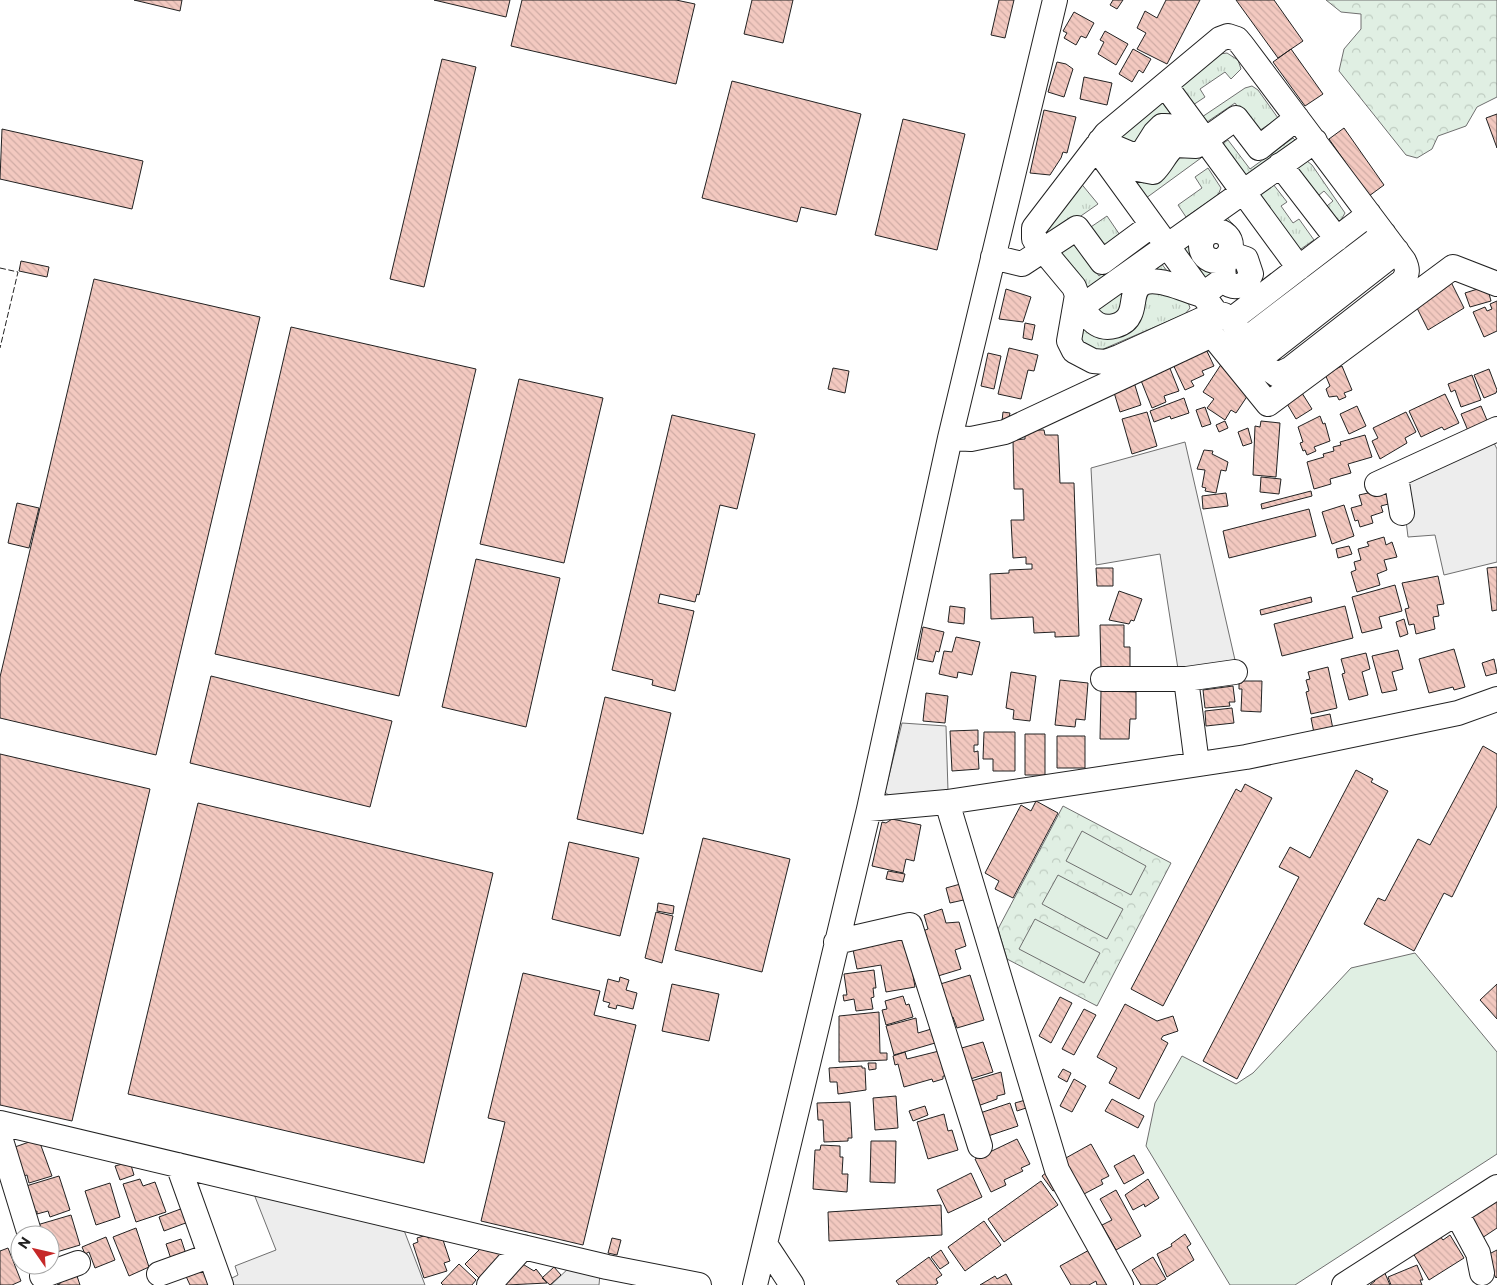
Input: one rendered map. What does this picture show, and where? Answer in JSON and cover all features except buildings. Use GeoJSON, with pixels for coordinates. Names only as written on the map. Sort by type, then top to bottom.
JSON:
{"type":"FeatureCollection","features":[{"type":"Feature","properties":{"kind":"street"},"geometry":{"type":"LineString","coordinates":[[755,1285],[869,809],[950,438],[1055,0]]}},
{"type":"Feature","properties":{"kind":"street"},"geometry":{"type":"LineString","coordinates":[[1369,214],[1299,268],[1224,317],[1106,362],[1083,357],[1074,351],[1069,341],[1078,309],[1077,295],[1074,287],[1034,239],[1034,228],[1106,134],[1220,39],[1228,36],[1236,39],[1242,45],[1391,242]]}},
{"type":"Feature","properties":{"kind":"street"},"geometry":{"type":"LineString","coordinates":[[1165,85],[1299,268]]}},
{"type":"Feature","properties":{"kind":"street"},"geometry":{"type":"LineString","coordinates":[[1098,144],[1132,168],[1153,172],[1162,165],[1167,151],[1174,146],[1196,146],[1236,118],[1259,148],[1297,118]]}},
{"type":"Feature","properties":{"kind":"street"},"geometry":{"type":"LineString","coordinates":[[1078,309],[1314,141]]}},
{"type":"Feature","properties":{"kind":"street"},"geometry":{"type":"LineString","coordinates":[[1098,144],[1202,295],[1245,340],[1259,359],[1391,242]]}},
{"type":"Feature","properties":{"kind":"street"},"geometry":{"type":"LineString","coordinates":[[1280,165],[1337,239]]}},
{"type":"Feature","properties":{"kind":"street"},"geometry":{"type":"LineString","coordinates":[[1202,295],[1260,215]]}},
{"type":"Feature","properties":{"kind":"street"},"geometry":{"type":"LineString","coordinates":[[993,257],[1022,264],[1043,252],[1076,228],[1102,262],[1152,225]]}},
{"type":"Feature","properties":{"kind":"street"},"geometry":{"type":"LineString","coordinates":[[1245,340],[1391,242]]}},
{"type":"Feature","properties":{"kind":"street"},"geometry":{"type":"LineString","coordinates":[[950,438],[971,439],[1005,432],[1212,335],[1268,404],[1453,267],[1497,284]]}},
{"type":"Feature","properties":{"kind":"street"},"geometry":{"type":"LineString","coordinates":[[1078,309],[1097,324],[1109,327],[1122,323],[1130,315],[1136,290],[1143,283],[1164,282],[1202,295]]}},
{"type":"Feature","properties":{"kind":"street"},"geometry":{"type":"LineString","coordinates":[[1402,513],[1386,481],[1497,429]]}},
{"type":"Feature","properties":{"kind":"street"},"geometry":{"type":"LineString","coordinates":[[1103,679],[1186,679],[1235,672]]}},
{"type":"Feature","properties":{"kind":"street"},"geometry":{"type":"LineString","coordinates":[[1186,679],[1197,764]]}},
{"type":"Feature","properties":{"kind":"street"},"geometry":{"type":"LineString","coordinates":[[869,809],[947,802],[1246,757],[1458,713],[1497,699]]}},
{"type":"Feature","properties":{"kind":"street"},"geometry":{"type":"LineString","coordinates":[[947,802],[1057,1170],[1121,1285]]}},
{"type":"Feature","properties":{"kind":"street"},"geometry":{"type":"LineString","coordinates":[[836,942],[910,925],[980,1146]]}},
{"type":"Feature","properties":{"kind":"street"},"geometry":{"type":"LineString","coordinates":[[0,1123],[522,1247],[607,1276],[699,1285]]}},
{"type":"Feature","properties":{"kind":"street"},"geometry":{"type":"LineString","coordinates":[[0,1137],[27,1225]]}},
{"type":"Feature","properties":{"kind":"street"},"geometry":{"type":"LineString","coordinates":[[178,1165],[209,1256],[221,1285]]}},
{"type":"Feature","properties":{"kind":"street"},"geometry":{"type":"LineString","coordinates":[[1356,1282],[1497,1187]]}},
{"type":"Feature","properties":{"kind":"street"},"geometry":{"type":"LineString","coordinates":[[1457,1214],[1478,1253],[1482,1273]]}},
{"type":"Feature","properties":{"kind":"street"},"geometry":{"type":"LineString","coordinates":[[765,1244],[792,1285]]}},
{"type":"Feature","properties":{"kind":"street"},"geometry":{"type":"LineString","coordinates":[[489,1285],[522,1247]]}},
{"type":"Feature","properties":{"kind":"street"},"geometry":{"type":"LineString","coordinates":[[159,1274],[209,1256]]}},
{"type":"Feature","properties":{"kind":"street"},"geometry":{"type":"LineString","coordinates":[[60,1269],[78,1263]]}},
{"type":"Feature","properties":{"kind":"green space"},"geometry":{"type":"Polygon","coordinates":[[[1326,0],[1497,0],[1497,97],[1477,107],[1466,126],[1438,136],[1432,149],[1417,158],[1406,155],[1339,71],[1344,49],[1361,29],[1361,14],[1341,12],[1326,0]]]}},
{"type":"Feature","properties":{"kind":"green space"},"geometry":{"type":"Polygon","coordinates":[[[1227,53],[1238,60],[1241,69],[1231,79],[1225,72],[1200,89],[1205,97],[1190,107],[1179,87],[1220,54],[1227,53]]]}},
{"type":"Feature","properties":{"kind":"green space"},"geometry":{"type":"Polygon","coordinates":[[[1252,86],[1258,90],[1278,118],[1256,133],[1235,103],[1201,126],[1202,117],[1245,88],[1252,86]]]}},
{"type":"Feature","properties":{"kind":"green space"},"geometry":{"type":"Polygon","coordinates":[[[1161,101],[1181,127],[1139,147],[1116,135],[1161,101]]]}},
{"type":"Feature","properties":{"kind":"green space"},"geometry":{"type":"Polygon","coordinates":[[[1293,138],[1295,140],[1246,177],[1216,148],[1228,140],[1250,169],[1293,138]]]}},
{"type":"Feature","properties":{"kind":"green space"},"geometry":{"type":"Polygon","coordinates":[[[1175,152],[1201,158],[1142,201],[1134,182],[1148,181],[1153,178],[1163,169],[1175,152]]]}},
{"type":"Feature","properties":{"kind":"green space"},"geometry":{"type":"Polygon","coordinates":[[[1307,161],[1312,165],[1345,213],[1341,220],[1331,226],[1321,211],[1333,201],[1324,191],[1313,200],[1293,170],[1307,161]]]}},
{"type":"Feature","properties":{"kind":"green space"},"geometry":{"type":"Polygon","coordinates":[[[1208,168],[1221,188],[1218,195],[1186,217],[1178,205],[1202,188],[1195,177],[1208,168]]]}},
{"type":"Feature","properties":{"kind":"green space"},"geometry":{"type":"Polygon","coordinates":[[[1079,181],[1098,204],[1045,241],[1042,232],[1079,181]]]}},
{"type":"Feature","properties":{"kind":"green space"},"geometry":{"type":"Polygon","coordinates":[[[1273,184],[1287,202],[1281,206],[1293,223],[1299,219],[1314,240],[1295,253],[1257,194],[1273,184]]]}},
{"type":"Feature","properties":{"kind":"green space"},"geometry":{"type":"Polygon","coordinates":[[[1225,215],[1235,227],[1228,233],[1216,227],[1199,238],[1195,249],[1200,260],[1214,268],[1214,278],[1205,286],[1181,247],[1225,215]]]}},
{"type":"Feature","properties":{"kind":"green space"},"geometry":{"type":"Polygon","coordinates":[[[1107,216],[1124,241],[1103,257],[1085,231],[1107,216]]]}},
{"type":"Feature","properties":{"kind":"green space"},"geometry":{"type":"Polygon","coordinates":[[[1073,240],[1099,276],[1144,244],[1145,246],[1085,290],[1056,253],[1073,240]]]}},
{"type":"Feature","properties":{"kind":"green space"},"geometry":{"type":"Polygon","coordinates":[[[1161,263],[1174,280],[1160,274],[1118,317],[1091,313],[1161,263]]]}},
{"type":"Feature","properties":{"kind":"green space"},"geometry":{"type":"Polygon","coordinates":[[[1162,287],[1179,300],[1188,302],[1190,308],[1185,314],[1101,350],[1087,349],[1081,345],[1081,322],[1096,333],[1137,298],[1162,287]]]}},
{"type":"Feature","properties":{"kind":"green space"},"geometry":{"type":"Polygon","coordinates":[[[1063,806],[1171,863],[1097,1006],[1007,959],[998,929],[1063,806]]]}},
{"type":"Feature","properties":{"kind":"green space"},"geometry":{"type":"Polygon","coordinates":[[[1082,831],[1146,866],[1131,895],[1066,861],[1082,831]]]}},
{"type":"Feature","properties":{"kind":"green space"},"geometry":{"type":"Polygon","coordinates":[[[1058,875],[1123,909],[1107,939],[1042,904],[1058,875]]]}},
{"type":"Feature","properties":{"kind":"green space"},"geometry":{"type":"Polygon","coordinates":[[[1035,919],[1100,953],[1084,983],[1019,949],[1035,919]]]}},
{"type":"Feature","properties":{"kind":"green space"},"geometry":{"type":"Polygon","coordinates":[[[1415,953],[1497,1052],[1497,1154],[1295,1285],[1230,1285],[1146,1146],[1155,1103],[1182,1056],[1236,1084],[1253,1073],[1351,968],[1415,953]]]}},
{"type":"Feature","properties":{"kind":"shaded area"},"geometry":{"type":"Polygon","coordinates":[[[1492,439],[1497,449],[1497,562],[1444,575],[1435,535],[1408,537],[1401,479],[1492,439]]]}},
{"type":"Feature","properties":{"kind":"shaded area"},"geometry":{"type":"Polygon","coordinates":[[[1185,442],[1235,660],[1178,669],[1160,554],[1096,565],[1091,468],[1185,442]]]}},
{"type":"Feature","properties":{"kind":"shaded area"},"geometry":{"type":"Polygon","coordinates":[[[902,723],[946,726],[948,791],[892,798],[885,792],[902,723]]]}},
{"type":"Feature","properties":{"kind":"shaded area"},"geometry":{"type":"Polygon","coordinates":[[[252,1189],[402,1225],[425,1285],[233,1285],[230,1279],[238,1275],[235,1266],[276,1250],[252,1189]]]}},
{"type":"Feature","properties":{"kind":"shaded area"},"geometry":{"type":"Polygon","coordinates":[[[572,1265],[600,1274],[599,1285],[551,1285],[572,1265]]]}},
{"type":"Feature","properties":{"kind":"fence"},"geometry":{"type":"LineString","coordinates":[[0,268],[18,272],[0,348]]}}]}
